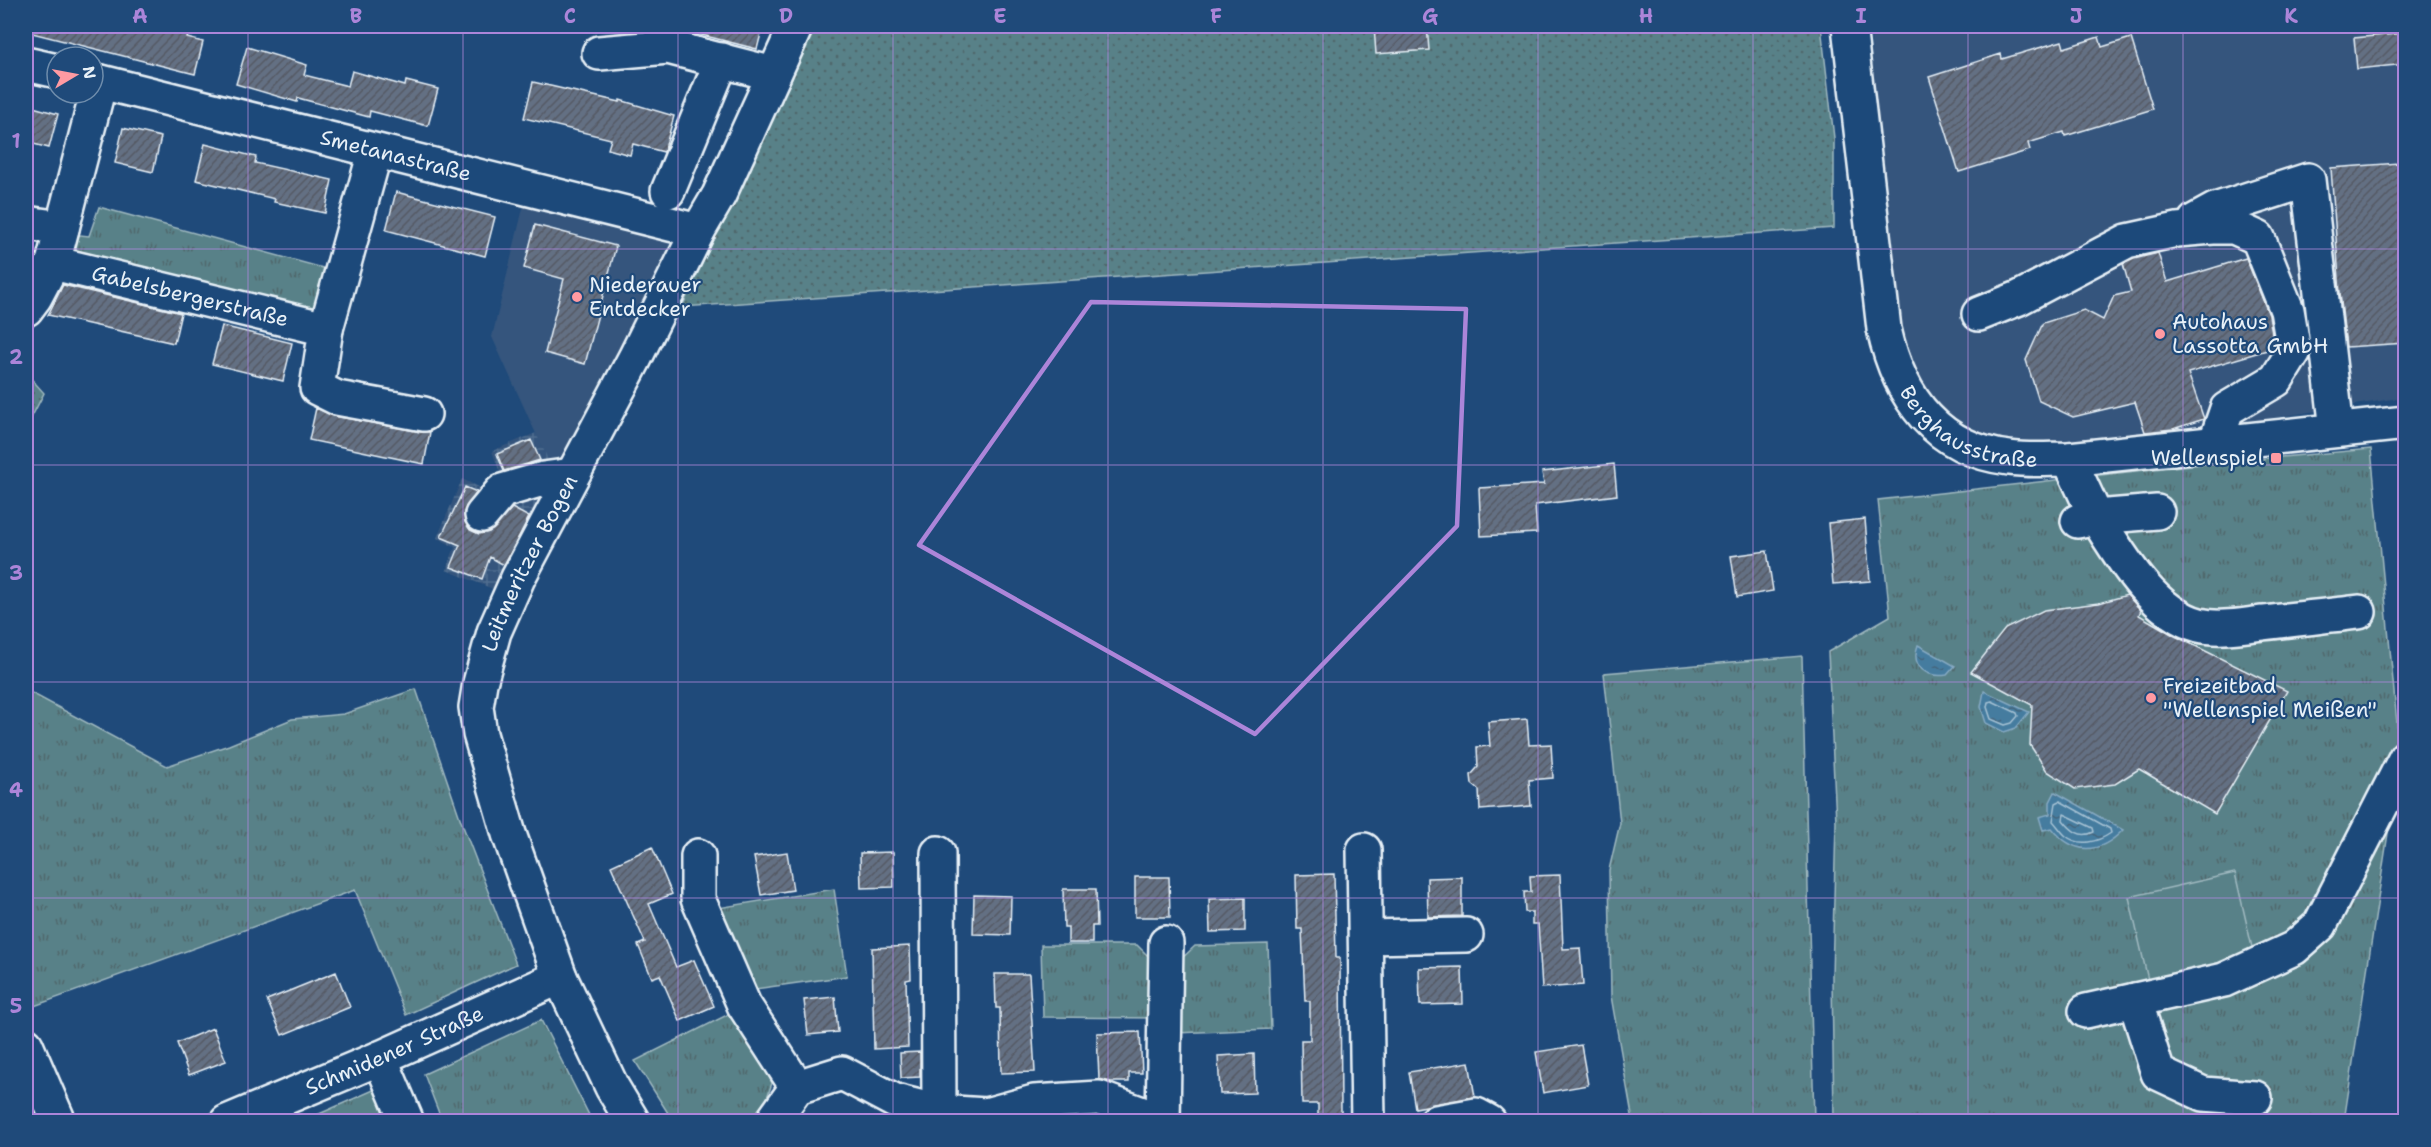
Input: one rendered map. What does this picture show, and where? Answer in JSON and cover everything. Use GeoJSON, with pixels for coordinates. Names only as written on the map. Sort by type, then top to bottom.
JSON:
{"type":"FeatureCollection","features":[{"type":"Feature","properties":{"kind":"street","name":"Leitmeritzer Bogen"},"geometry":{"type":"LineString","coordinates":[[633,1122],[612,1087],[560,977],[509,834],[480,734],[476,707],[494,632],[518,578],[698,231],[720,195],[796,26]]}},
{"type":"Feature","properties":{"kind":"street","name":"Berghausstraße"},"geometry":{"type":"LineString","coordinates":[[1850,26],[1879,300],[1889,354],[1903,387],[1926,419],[1961,444],[1985,454],[2010,459],[2069,459],[2406,423]]}},
{"type":"Feature","properties":{"kind":"street"},"geometry":{"type":"LineString","coordinates":[[599,53],[668,47],[774,74]]}},
{"type":"Feature","properties":{"kind":"street"},"geometry":{"type":"LineString","coordinates":[[668,191],[722,60]]}},
{"type":"Feature","properties":{"kind":"street"},"geometry":{"type":"LineString","coordinates":[[26,64],[45,68]]}},
{"type":"Feature","properties":{"kind":"street","name":"Smetanastraße"},"geometry":{"type":"LineString","coordinates":[[105,83],[698,231]]}},
{"type":"Feature","properties":{"kind":"street"},"geometry":{"type":"LineString","coordinates":[[26,309],[53,264],[91,105]]}},
{"type":"Feature","properties":{"kind":"street"},"geometry":{"type":"LineString","coordinates":[[375,152],[326,329],[317,388],[337,398],[424,414]]}},
{"type":"Feature","properties":{"kind":"street"},"geometry":{"type":"LineString","coordinates":[[2177,231],[2215,210],[2308,180],[2337,430]]}},
{"type":"Feature","properties":{"kind":"street"},"geometry":{"type":"LineString","coordinates":[[26,223],[62,228]]}},
{"type":"Feature","properties":{"kind":"street"},"geometry":{"type":"LineString","coordinates":[[1979,314],[2019,298],[2127,241],[2177,231],[2234,227],[2249,232],[2258,238],[2287,310],[2294,351],[2276,380],[2227,409],[2215,444]]}},
{"type":"Feature","properties":{"kind":"street","name":"Gabelsbergerstraße"},"geometry":{"type":"LineString","coordinates":[[53,264],[326,329]]}},
{"type":"Feature","properties":{"kind":"street"},"geometry":{"type":"LineString","coordinates":[[2069,459],[2087,519],[2157,600],[2180,616],[2199,625],[2227,627],[2359,612]]}},
{"type":"Feature","properties":{"kind":"street"},"geometry":{"type":"LineString","coordinates":[[482,515],[502,491],[543,479],[572,475]]}},
{"type":"Feature","properties":{"kind":"street"},"geometry":{"type":"LineString","coordinates":[[2087,519],[2157,512]]}},
{"type":"Feature","properties":{"kind":"street"},"geometry":{"type":"LineString","coordinates":[[2086,1011],[2224,980],[2294,948],[2320,925],[2406,757]]}},
{"type":"Feature","properties":{"kind":"street"},"geometry":{"type":"LineString","coordinates":[[1364,849],[1368,1122]]}},
{"type":"Feature","properties":{"kind":"street"},"geometry":{"type":"LineString","coordinates":[[935,1117],[938,853]]}},
{"type":"Feature","properties":{"kind":"street"},"geometry":{"type":"LineString","coordinates":[[698,856],[698,899],[744,1005],[797,1087]]}},
{"type":"Feature","properties":{"kind":"street"},"geometry":{"type":"LineString","coordinates":[[1366,937],[1466,935]]}},
{"type":"Feature","properties":{"kind":"street"},"geometry":{"type":"LineString","coordinates":[[772,1122],[797,1087],[842,1073],[895,1101],[935,1117],[986,1115],[1034,1102],[1099,1098],[1164,1121],[1166,943]]}},
{"type":"Feature","properties":{"kind":"street","name":"Schmidener Straße"},"geometry":{"type":"LineString","coordinates":[[227,1122],[380,1058],[560,977]]}},
{"type":"Feature","properties":{"kind":"street"},"geometry":{"type":"LineString","coordinates":[[2135,1000],[2158,1073],[2203,1094],[2255,1098]]}},
{"type":"Feature","properties":{"kind":"street"},"geometry":{"type":"LineString","coordinates":[[26,1045],[59,1122]]}},
{"type":"Feature","properties":{"kind":"street"},"geometry":{"type":"LineString","coordinates":[[380,1058],[407,1122]]}},
{"type":"Feature","properties":{"kind":"street"},"geometry":{"type":"LineString","coordinates":[[1436,1122],[1476,1115],[1489,1122]]}},
{"type":"Feature","properties":{"kind":"highlighted area"},"geometry":{"type":"Polygon","coordinates":[[[1091,302],[1466,309],[1457,526],[1255,734],[919,545],[1091,302]]]}},
{"type":"Feature","properties":{"kind":"shaded area"},"geometry":{"type":"Polygon","coordinates":[[[1923,26],[2405,26],[2405,397],[2084,448],[2002,446],[1967,432],[1934,411],[1899,347],[1886,242],[1870,30],[1923,26]]]}},
{"type":"Feature","properties":{"kind":"shaded area","name":"Niederauer Entdecker"},"geometry":{"type":"Polygon","coordinates":[[[525,200],[666,235],[674,257],[564,462],[547,458],[492,337],[525,200]]]}},
{"type":"Feature","properties":{"kind":"shaded area"},"geometry":{"type":"Polygon","coordinates":[[[536,433],[547,457],[564,462],[498,591],[446,570],[455,547],[437,538],[462,479],[481,488],[502,478],[492,451],[536,433]]]}},
{"type":"Feature","properties":{"kind":"green space"},"geometry":{"type":"Polygon","coordinates":[[[813,26],[1821,26],[1834,138],[1834,228],[682,307],[813,26]]]}},
{"type":"Feature","properties":{"kind":"green space"},"geometry":{"type":"Polygon","coordinates":[[[99,207],[334,271],[316,311],[78,259],[71,250],[71,234],[89,236],[99,207]]]}},
{"type":"Feature","properties":{"kind":"green space"},"geometry":{"type":"Polygon","coordinates":[[[26,373],[44,393],[26,428],[26,373]]]}},
{"type":"Feature","properties":{"kind":"green space"},"geometry":{"type":"Polygon","coordinates":[[[2371,449],[2400,755],[2344,1121],[1834,1121],[1832,976],[1836,822],[1828,652],[1890,616],[1878,500],[2181,466],[2371,449]]]}},
{"type":"Feature","properties":{"kind":"green space"},"geometry":{"type":"Polygon","coordinates":[[[1802,656],[1814,1121],[1633,1121],[1611,996],[1609,870],[1620,823],[1604,673],[1802,656]]]}},
{"type":"Feature","properties":{"kind":"green space"},"geometry":{"type":"Polygon","coordinates":[[[416,689],[461,821],[516,964],[406,1015],[355,890],[26,1009],[26,690],[167,766],[229,745],[292,719],[344,714],[416,689]]]}},
{"type":"Feature","properties":{"kind":"green space"},"geometry":{"type":"Polygon","coordinates":[[[2235,873],[2254,956],[2148,980],[2129,897],[2235,873]]]}},
{"type":"Feature","properties":{"kind":"green space"},"geometry":{"type":"Polygon","coordinates":[[[834,889],[847,976],[748,990],[718,908],[834,889]]]}},
{"type":"Feature","properties":{"kind":"green space"},"geometry":{"type":"Polygon","coordinates":[[[1268,944],[1271,1029],[1176,1033],[1175,965],[1195,946],[1268,944]]]}},
{"type":"Feature","properties":{"kind":"green space"},"geometry":{"type":"Polygon","coordinates":[[[1041,945],[1137,945],[1156,964],[1157,1018],[1043,1017],[1041,945]]]}},
{"type":"Feature","properties":{"kind":"green space"},"geometry":{"type":"Polygon","coordinates":[[[737,1010],[772,1083],[759,1121],[673,1121],[635,1061],[737,1010]]]}},
{"type":"Feature","properties":{"kind":"green space"},"geometry":{"type":"Polygon","coordinates":[[[541,1020],[592,1121],[442,1121],[424,1074],[541,1020]]]}},
{"type":"Feature","properties":{"kind":"green space"},"geometry":{"type":"Polygon","coordinates":[[[378,1088],[392,1122],[301,1122],[378,1088]]]}},
{"type":"Feature","properties":{"kind":"water"},"geometry":{"type":"Polygon","coordinates":[[[1918,645],[1955,666],[1947,675],[1927,673],[1918,665],[1916,659],[1918,645]]]}},
{"type":"Feature","properties":{"kind":"water"},"geometry":{"type":"Polygon","coordinates":[[[1984,691],[2029,712],[2016,728],[2004,732],[1986,723],[1981,707],[1984,691]]]}},
{"type":"Feature","properties":{"kind":"water"},"geometry":{"type":"Polygon","coordinates":[[[2055,792],[2123,830],[2105,844],[2086,849],[2069,843],[2052,828],[2043,830],[2039,817],[2050,814],[2050,802],[2055,792]]]}},
{"type":"Feature","properties":{"kind":"building"},"geometry":{"type":"Polygon","coordinates":[[[33,26],[134,26],[166,33],[167,27],[189,32],[187,38],[203,42],[195,74],[105,51],[105,45],[80,45],[32,33],[33,26]]]}},
{"type":"Feature","properties":{"kind":"building"},"geometry":{"type":"Polygon","coordinates":[[[695,26],[763,26],[757,49],[694,33],[695,26]]]}},
{"type":"Feature","properties":{"kind":"building"},"geometry":{"type":"Polygon","coordinates":[[[1374,26],[1427,26],[1429,50],[1376,54],[1374,26]]]}},
{"type":"Feature","properties":{"kind":"building"},"geometry":{"type":"Polygon","coordinates":[[[2406,33],[2406,64],[2357,69],[2354,38],[2406,33]]]}},
{"type":"Feature","properties":{"kind":"building"},"geometry":{"type":"Polygon","coordinates":[[[2099,37],[2102,47],[2131,38],[2153,109],[2065,136],[2064,132],[2028,143],[2030,150],[1959,172],[1929,77],[2001,54],[2002,59],[2062,41],[2064,48],[2099,37]]]}},
{"type":"Feature","properties":{"kind":"building"},"geometry":{"type":"Polygon","coordinates":[[[247,47],[307,65],[304,75],[348,86],[352,71],[405,86],[406,81],[438,89],[428,126],[370,111],[369,117],[298,98],[297,102],[236,84],[247,47]]]}},
{"type":"Feature","properties":{"kind":"building"},"geometry":{"type":"Polygon","coordinates":[[[533,82],[620,102],[620,100],[674,116],[664,152],[633,144],[630,155],[608,149],[611,139],[524,118],[533,82]]]}},
{"type":"Feature","properties":{"kind":"building"},"geometry":{"type":"Polygon","coordinates":[[[26,105],[58,114],[49,148],[26,142],[26,105]]]}},
{"type":"Feature","properties":{"kind":"building"},"geometry":{"type":"Polygon","coordinates":[[[123,128],[161,137],[153,172],[115,163],[123,128]]]}},
{"type":"Feature","properties":{"kind":"building"},"geometry":{"type":"Polygon","coordinates":[[[205,144],[256,157],[255,163],[332,180],[325,213],[274,202],[275,199],[196,180],[205,144]]]}},
{"type":"Feature","properties":{"kind":"building"},"geometry":{"type":"Polygon","coordinates":[[[2399,163],[2406,264],[2406,343],[2346,347],[2331,168],[2399,163]]]}},
{"type":"Feature","properties":{"kind":"building"},"geometry":{"type":"Polygon","coordinates":[[[396,192],[495,217],[485,256],[386,230],[396,192]]]}},
{"type":"Feature","properties":{"kind":"building"},"geometry":{"type":"Polygon","coordinates":[[[535,225],[616,246],[585,364],[545,353],[564,279],[524,268],[535,225]]]}},
{"type":"Feature","properties":{"kind":"building","name":"Autohaus Lassotta GmbH"},"geometry":{"type":"Polygon","coordinates":[[[2158,253],[2167,282],[2246,258],[2269,315],[2274,348],[2188,373],[2204,419],[2173,429],[2145,432],[2135,402],[2073,417],[2039,401],[2026,360],[2043,323],[2084,310],[2103,320],[2114,296],[2131,292],[2123,264],[2158,253]]]}},
{"type":"Feature","properties":{"kind":"building"},"geometry":{"type":"Polygon","coordinates":[[[63,285],[181,313],[174,343],[48,315],[63,285]]]}},
{"type":"Feature","properties":{"kind":"building"},"geometry":{"type":"Polygon","coordinates":[[[222,326],[292,343],[283,381],[212,364],[222,326]]]}},
{"type":"Feature","properties":{"kind":"building"},"geometry":{"type":"Polygon","coordinates":[[[316,408],[334,416],[430,432],[424,464],[309,440],[316,408]]]}},
{"type":"Feature","properties":{"kind":"building"},"geometry":{"type":"Polygon","coordinates":[[[531,440],[540,460],[504,471],[497,454],[531,440]]]}},
{"type":"Feature","properties":{"kind":"building"},"geometry":{"type":"Polygon","coordinates":[[[1614,464],[1617,495],[1535,505],[1537,533],[1481,536],[1479,488],[1544,484],[1542,472],[1614,464]]]}},
{"type":"Feature","properties":{"kind":"building"},"geometry":{"type":"Polygon","coordinates":[[[465,487],[477,492],[464,512],[465,522],[470,530],[479,534],[489,532],[512,508],[529,517],[504,565],[490,557],[482,579],[451,567],[460,545],[441,537],[465,487]]]}},
{"type":"Feature","properties":{"kind":"building"},"geometry":{"type":"Polygon","coordinates":[[[1865,519],[1870,581],[1833,584],[1828,523],[1865,519]]]}},
{"type":"Feature","properties":{"kind":"building"},"geometry":{"type":"Polygon","coordinates":[[[1767,551],[1773,591],[1737,597],[1731,556],[1767,551]]]}},
{"type":"Feature","properties":{"kind":"building","name":"Freizeitbad \"Wellenspiel Meißen\""},"geometry":{"type":"Polygon","coordinates":[[[2127,595],[2141,610],[2139,615],[2175,636],[2287,691],[2215,814],[2139,769],[2115,784],[2075,789],[2047,771],[2030,745],[2032,705],[1971,672],[2005,629],[2044,610],[2099,603],[2127,595]]]}},
{"type":"Feature","properties":{"kind":"building"},"geometry":{"type":"Polygon","coordinates":[[[1527,719],[1529,745],[1551,744],[1553,778],[1529,780],[1531,806],[1480,810],[1479,790],[1472,784],[1471,775],[1478,767],[1477,747],[1490,746],[1488,722],[1527,719]]]}},
{"type":"Feature","properties":{"kind":"building"},"geometry":{"type":"Polygon","coordinates":[[[652,847],[672,894],[649,904],[676,967],[694,960],[714,1006],[680,1021],[660,975],[652,978],[638,945],[645,942],[611,866],[652,847]]]}},
{"type":"Feature","properties":{"kind":"building"},"geometry":{"type":"Polygon","coordinates":[[[787,852],[793,890],[761,895],[754,857],[787,852]]]}},
{"type":"Feature","properties":{"kind":"building"},"geometry":{"type":"Polygon","coordinates":[[[893,852],[894,887],[861,888],[860,853],[893,852]]]}},
{"type":"Feature","properties":{"kind":"building"},"geometry":{"type":"Polygon","coordinates":[[[1334,874],[1336,958],[1340,958],[1341,1116],[1318,1117],[1318,1104],[1302,1104],[1301,1040],[1310,1040],[1310,1001],[1305,1001],[1302,929],[1297,929],[1296,875],[1334,874]]]}},
{"type":"Feature","properties":{"kind":"building"},"geometry":{"type":"Polygon","coordinates":[[[1560,875],[1563,949],[1580,948],[1583,985],[1542,988],[1538,924],[1532,924],[1532,912],[1525,912],[1524,892],[1531,892],[1530,876],[1560,875]]]}},
{"type":"Feature","properties":{"kind":"building"},"geometry":{"type":"Polygon","coordinates":[[[1135,877],[1169,877],[1170,917],[1135,917],[1135,877]]]}},
{"type":"Feature","properties":{"kind":"building"},"geometry":{"type":"Polygon","coordinates":[[[1462,877],[1462,916],[1428,917],[1427,878],[1462,877]]]}},
{"type":"Feature","properties":{"kind":"building"},"geometry":{"type":"Polygon","coordinates":[[[1063,889],[1096,889],[1097,926],[1092,926],[1092,943],[1068,943],[1068,927],[1064,927],[1063,889]]]}},
{"type":"Feature","properties":{"kind":"building"},"geometry":{"type":"Polygon","coordinates":[[[974,895],[1011,896],[1010,935],[973,934],[974,895]]]}},
{"type":"Feature","properties":{"kind":"building"},"geometry":{"type":"Polygon","coordinates":[[[1245,898],[1245,931],[1210,932],[1209,899],[1245,898]]]}},
{"type":"Feature","properties":{"kind":"building"},"geometry":{"type":"Polygon","coordinates":[[[910,946],[911,979],[906,980],[908,1047],[874,1049],[872,948],[910,946]]]}},
{"type":"Feature","properties":{"kind":"building"},"geometry":{"type":"Polygon","coordinates":[[[1462,967],[1463,1004],[1420,1005],[1419,968],[1462,967]]]}},
{"type":"Feature","properties":{"kind":"building"},"geometry":{"type":"Polygon","coordinates":[[[336,972],[350,1007],[282,1035],[267,1000],[336,972]]]}},
{"type":"Feature","properties":{"kind":"building"},"geometry":{"type":"Polygon","coordinates":[[[995,974],[1029,974],[1035,1072],[1001,1073],[1000,1008],[996,1008],[995,974]]]}},
{"type":"Feature","properties":{"kind":"building"},"geometry":{"type":"Polygon","coordinates":[[[835,997],[838,1032],[808,1035],[804,1000],[835,997]]]}},
{"type":"Feature","properties":{"kind":"building"},"geometry":{"type":"Polygon","coordinates":[[[213,1028],[226,1061],[189,1075],[177,1043],[213,1028]]]}},
{"type":"Feature","properties":{"kind":"building"},"geometry":{"type":"Polygon","coordinates":[[[1140,1032],[1142,1073],[1129,1073],[1129,1082],[1099,1079],[1097,1033],[1140,1032]]]}},
{"type":"Feature","properties":{"kind":"building"},"geometry":{"type":"Polygon","coordinates":[[[1581,1045],[1588,1085],[1543,1093],[1536,1052],[1581,1045]]]}},
{"type":"Feature","properties":{"kind":"building"},"geometry":{"type":"Polygon","coordinates":[[[920,1052],[920,1077],[901,1078],[900,1053],[920,1052]]]}},
{"type":"Feature","properties":{"kind":"building"},"geometry":{"type":"Polygon","coordinates":[[[1254,1054],[1255,1093],[1220,1094],[1218,1056],[1254,1054]]]}},
{"type":"Feature","properties":{"kind":"building"},"geometry":{"type":"Polygon","coordinates":[[[1469,1062],[1475,1097],[1415,1108],[1409,1072],[1469,1062]]]}},
{"type":"Feature","properties":{"kind":"place","name":"Niederauer Entdecker"},"geometry":{"type":"Point","coordinates":[577,297]}},
{"type":"Feature","properties":{"kind":"place","name":"Autohaus Lassotta GmbH"},"geometry":{"type":"Point","coordinates":[2160,334]}},
{"type":"Feature","properties":{"kind":"place","name":"Wellenspiel"},"geometry":{"type":"Point","coordinates":[2276,458]}},
{"type":"Feature","properties":{"kind":"place","name":"Freizeitbad \"Wellenspiel Meißen\""},"geometry":{"type":"Point","coordinates":[2151,698]}}]}
